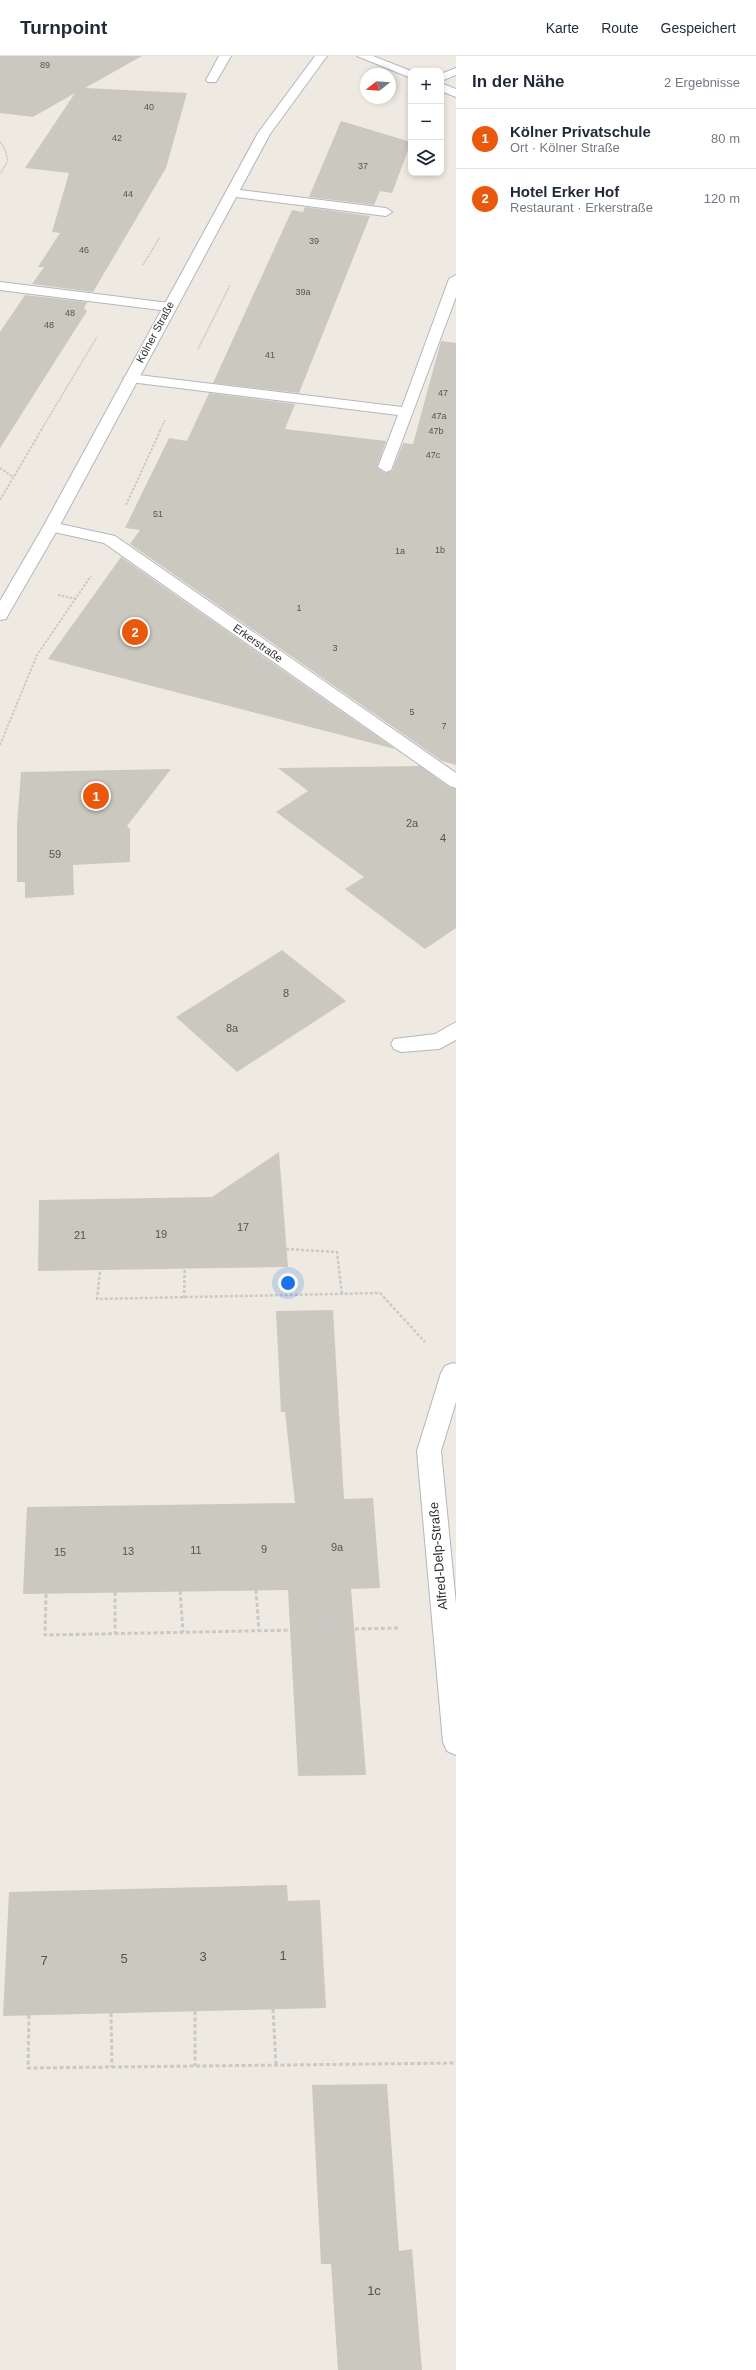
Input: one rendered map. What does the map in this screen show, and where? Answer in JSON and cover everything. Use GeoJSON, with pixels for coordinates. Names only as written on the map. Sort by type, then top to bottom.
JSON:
{"type":"FeatureCollection","features":[{"type":"Feature","properties":{"kind":"main road"},"geometry":{"type":"LineString","coordinates":[[212,80],[225,56]]}},
{"type":"Feature","properties":{"kind":"main road","name":"Kölner Straße"},"geometry":{"type":"LineString","coordinates":[[0,615],[51,528],[130,378],[264,133],[321,56]]}},
{"type":"Feature","properties":{"kind":"main road"},"geometry":{"type":"LineString","coordinates":[[363,56],[408,74]]}},
{"type":"Feature","properties":{"kind":"main road"},"geometry":{"type":"LineString","coordinates":[[444,77],[456,71]]}},
{"type":"Feature","properties":{"kind":"main road"},"geometry":{"type":"LineString","coordinates":[[444,88],[456,92]]}},
{"type":"Feature","properties":{"kind":"main road"},"geometry":{"type":"LineString","coordinates":[[232,194],[386,212]]}},
{"type":"Feature","properties":{"kind":"main road"},"geometry":{"type":"LineString","coordinates":[[386,467],[456,279]]}},
{"type":"Feature","properties":{"kind":"main road"},"geometry":{"type":"LineString","coordinates":[[0,286],[169,307]]}},
{"type":"Feature","properties":{"kind":"main road"},"geometry":{"type":"LineString","coordinates":[[130,378],[407,412]]}},
{"type":"Feature","properties":{"kind":"main road","name":"Erkerstraße"},"geometry":{"type":"LineString","coordinates":[[51,528],[109,539],[456,782]]}},
{"type":"Feature","properties":{"kind":"main road"},"geometry":{"type":"LineString","coordinates":[[401,1044],[439,1041],[456,1030]]}},
{"type":"Feature","properties":{"kind":"main road","name":"Alfred-Delp-Straße"},"geometry":{"type":"LineString","coordinates":[[454,1373],[429,1451],[444,1627],[456,1742]]}},
{"type":"Feature","properties":{"kind":"path"},"geometry":{"type":"LineString","coordinates":[[0,142],[5,149],[8,161],[0,174]]}},
{"type":"Feature","properties":{"kind":"path"},"geometry":{"type":"LineString","coordinates":[[0,468],[14,477]]}},
{"type":"Feature","properties":{"kind":"path"},"geometry":{"type":"LineString","coordinates":[[286,1249],[337,1252],[342,1295]]}},
{"type":"Feature","properties":{"kind":"path"},"geometry":{"type":"LineString","coordinates":[[184,1298],[185,1260]]}},
{"type":"Feature","properties":{"kind":"path"},"geometry":{"type":"LineString","coordinates":[[101,1262],[97,1299],[380,1293],[454,1373]]}},
{"type":"Feature","properties":{"kind":"path"},"geometry":{"type":"LineString","coordinates":[[325,1589],[327,1629]]}},
{"type":"Feature","properties":{"kind":"path"},"geometry":{"type":"LineString","coordinates":[[256,1590],[259,1630]]}},
{"type":"Feature","properties":{"kind":"path"},"geometry":{"type":"LineString","coordinates":[[180,1591],[183,1632]]}},
{"type":"Feature","properties":{"kind":"path"},"geometry":{"type":"LineString","coordinates":[[115,1592],[115,1633]]}},
{"type":"Feature","properties":{"kind":"path"},"geometry":{"type":"LineString","coordinates":[[46,1594],[45,1635],[444,1627]]}},
{"type":"Feature","properties":{"kind":"path"},"geometry":{"type":"LineString","coordinates":[[273,2009],[276,2065]]}},
{"type":"Feature","properties":{"kind":"path"},"geometry":{"type":"LineString","coordinates":[[194,2011],[195,2066]]}},
{"type":"Feature","properties":{"kind":"path"},"geometry":{"type":"LineString","coordinates":[[111,2013],[112,2068]]}},
{"type":"Feature","properties":{"kind":"path"},"geometry":{"type":"LineString","coordinates":[[29,2015],[28,2068],[456,2063]]}},
{"type":"Feature","properties":{"kind":"building"},"geometry":{"type":"Polygon","coordinates":[[[0,56],[142,56],[85,88],[187,93],[166,168],[93,292],[32,284],[44,267],[38,267],[60,233],[52,232],[69,173],[25,168],[75,93],[33,117],[0,113],[0,56]]]}},
{"type":"Feature","properties":{"kind":"building"},"geometry":{"type":"Polygon","coordinates":[[[341,121],[408,141],[408,150],[392,193],[380,191],[374,205],[309,197],[341,121]]]}},
{"type":"Feature","properties":{"kind":"building"},"geometry":{"type":"Polygon","coordinates":[[[305,207],[370,216],[299,393],[213,383],[292,210],[303,212],[305,207]]]}},
{"type":"Feature","properties":{"kind":"building"},"geometry":{"type":"Polygon","coordinates":[[[25,295],[87,302],[84,308],[87,311],[0,448],[0,332],[25,295]]]}},
{"type":"Feature","properties":{"kind":"building"},"geometry":{"type":"Polygon","coordinates":[[[441,341],[456,343],[456,765],[442,761],[130,544],[140,530],[125,528],[169,438],[187,441],[209,393],[295,404],[285,429],[386,441],[377,467],[385,473],[392,471],[403,443],[413,444],[441,341]]]}},
{"type":"Feature","properties":{"kind":"building"},"geometry":{"type":"Polygon","coordinates":[[[121,557],[395,749],[48,659],[121,557]]]}},
{"type":"Feature","properties":{"kind":"building"},"geometry":{"type":"Polygon","coordinates":[[[420,766],[449,787],[456,789],[456,928],[425,949],[345,889],[364,877],[276,812],[308,791],[278,768],[420,766]]]}},
{"type":"Feature","properties":{"kind":"building"},"geometry":{"type":"Polygon","coordinates":[[[171,769],[127,826],[130,829],[130,862],[73,865],[74,895],[25,898],[25,882],[17,882],[17,824],[21,772],[171,769]]]}},
{"type":"Feature","properties":{"kind":"building"},"geometry":{"type":"Polygon","coordinates":[[[282,950],[346,1001],[237,1072],[176,1017],[282,950]]]}},
{"type":"Feature","properties":{"kind":"building"},"geometry":{"type":"Polygon","coordinates":[[[279,1152],[288,1267],[38,1271],[39,1200],[212,1197],[279,1152]]]}},
{"type":"Feature","properties":{"kind":"building"},"geometry":{"type":"Polygon","coordinates":[[[333,1310],[344,1499],[373,1498],[380,1588],[351,1589],[366,1775],[298,1776],[288,1590],[23,1594],[27,1507],[295,1503],[285,1412],[281,1412],[276,1311],[333,1310]]]}},
{"type":"Feature","properties":{"kind":"building"},"geometry":{"type":"Polygon","coordinates":[[[287,1885],[288,1901],[320,1900],[326,2008],[3,2016],[9,1892],[287,1885]]]}},
{"type":"Feature","properties":{"kind":"building"},"geometry":{"type":"Polygon","coordinates":[[[387,2084],[399,2251],[412,2249],[422,2370],[338,2370],[331,2264],[321,2264],[312,2085],[387,2084]]]}},
{"type":"Feature","properties":{"kind":"place","name":"Hotel Erker Hof"},"geometry":{"type":"Point","coordinates":[135,632]}},
{"type":"Feature","properties":{"kind":"place","name":"Kölner Privatschule"},"geometry":{"type":"Point","coordinates":[96,796]}}]}
